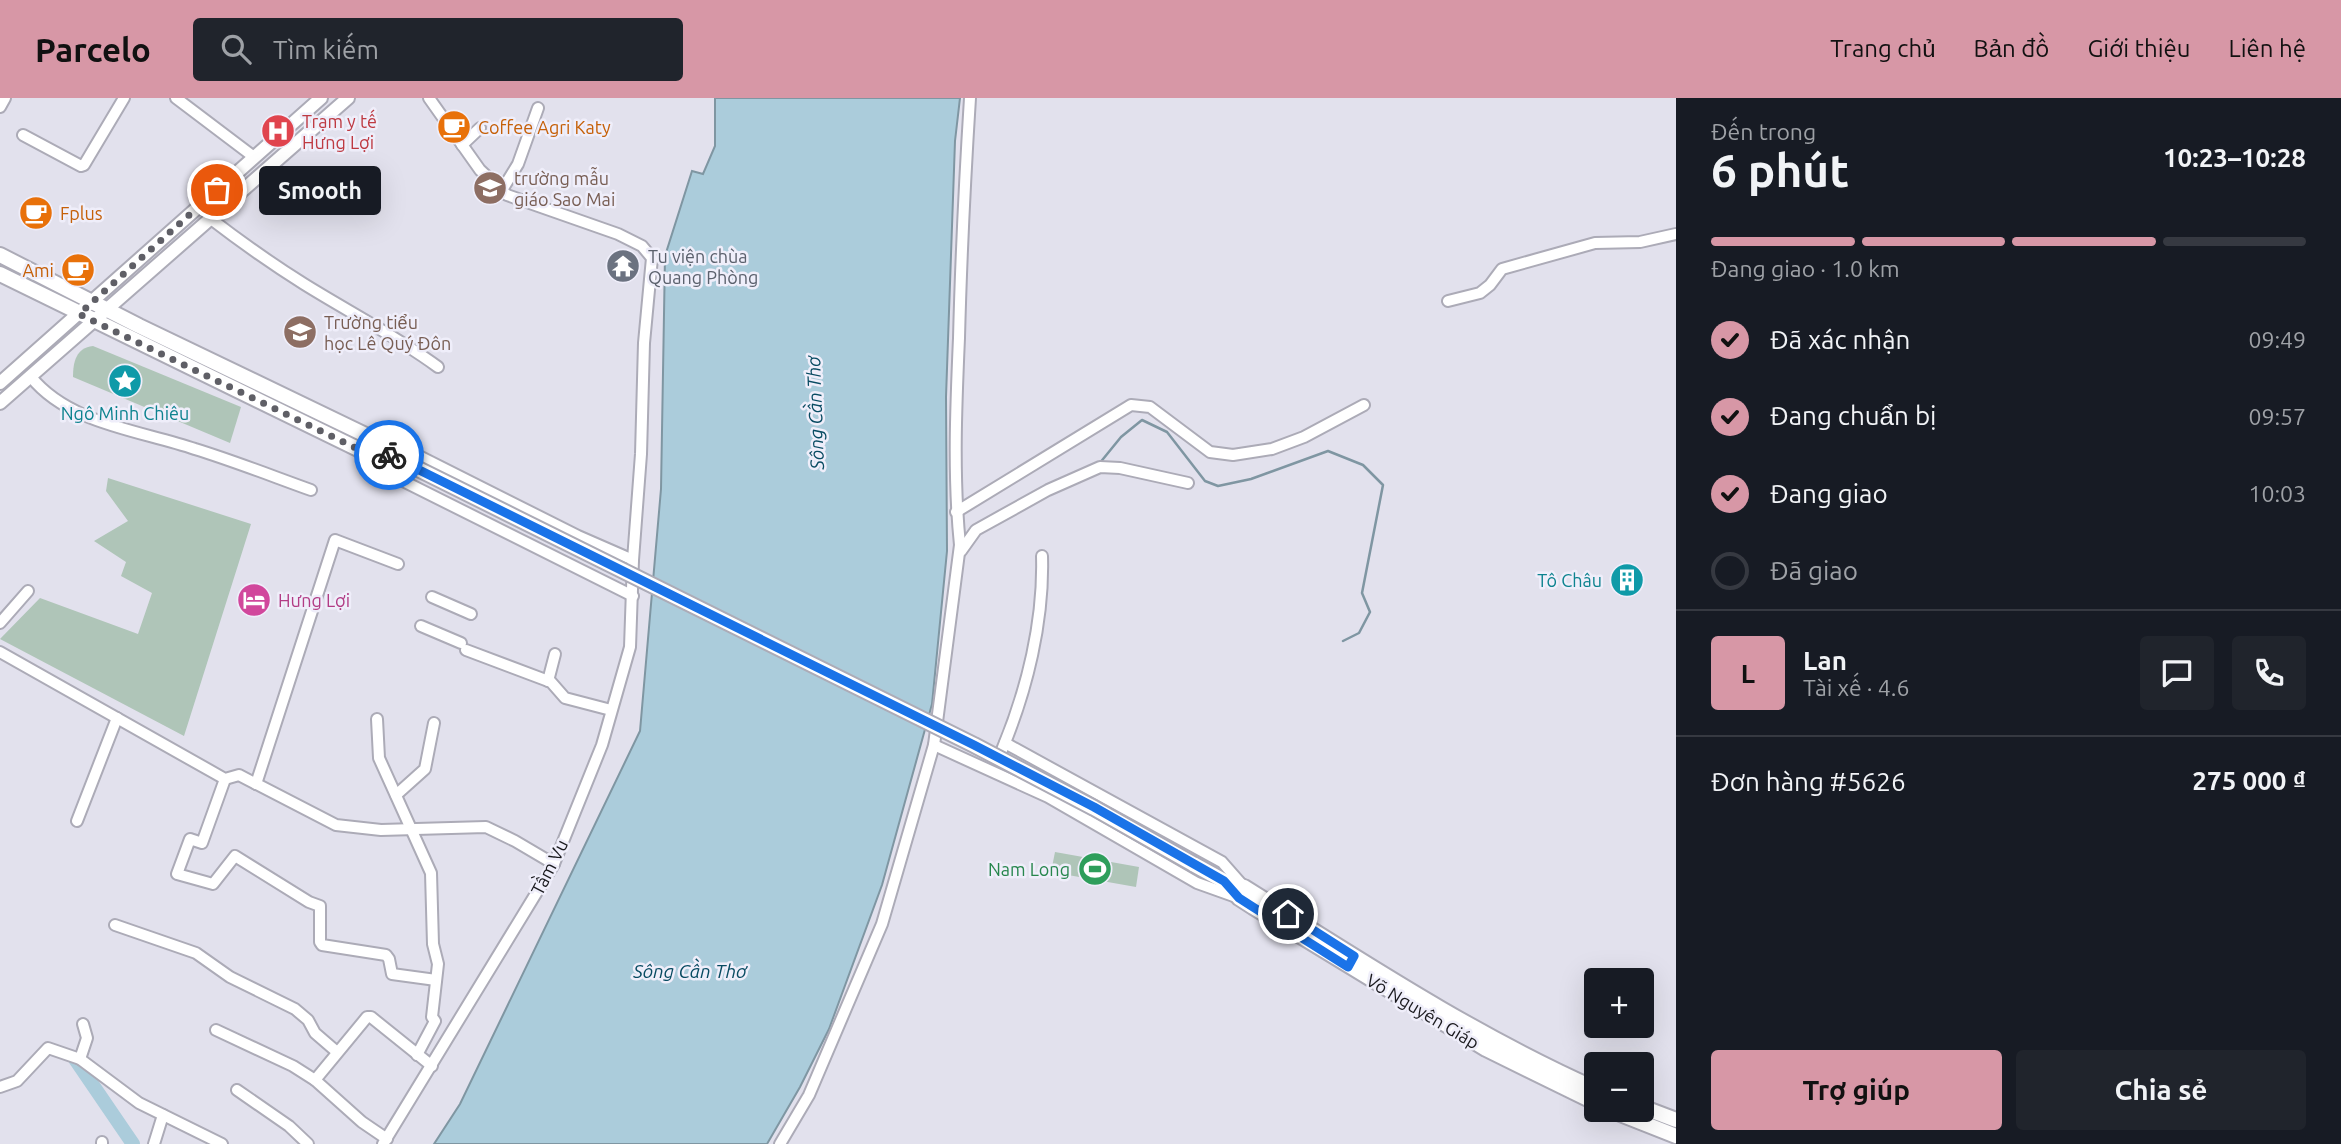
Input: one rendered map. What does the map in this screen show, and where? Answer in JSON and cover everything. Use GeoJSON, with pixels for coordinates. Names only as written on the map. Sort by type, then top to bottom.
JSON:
{"type":"FeatureCollection","features":[{"type":"Feature","properties":{"kind":"highway"},"geometry":{"type":"LineString","coordinates":[[0,255],[376,440],[391,454]]}},
{"type":"Feature","properties":{"kind":"highway"},"geometry":{"type":"LineString","coordinates":[[0,274],[360,450],[372,455],[391,454]]}},
{"type":"Feature","properties":{"kind":"highway","name":"Võ Nguyên Giáp"},"geometry":{"type":"LineString","coordinates":[[391,454],[1094,807],[1242,892],[1486,1049],[1584,1097]]}},
{"type":"Feature","properties":{"kind":"highway","name":"Võ Nguyên Giáp"},"geometry":{"type":"LineString","coordinates":[[1351,961],[1506,1047],[1584,1083]]}},
{"type":"Feature","properties":{"kind":"highway"},"geometry":{"type":"LineString","coordinates":[[1654,1112],[1676,1120]]}},
{"type":"Feature","properties":{"kind":"highway"},"geometry":{"type":"LineString","coordinates":[[1640,1122],[1676,1136]]}},
{"type":"Feature","properties":{"kind":"main road"},"geometry":{"type":"LineString","coordinates":[[0,383],[321,98]]}},
{"type":"Feature","properties":{"kind":"main road"},"geometry":{"type":"LineString","coordinates":[[0,403],[348,98]]}},
{"type":"Feature","properties":{"kind":"street"},"geometry":{"type":"LineString","coordinates":[[0,107],[5,98]]}},
{"type":"Feature","properties":{"kind":"street"},"geometry":{"type":"LineString","coordinates":[[23,135],[81,166],[124,98]]}},
{"type":"Feature","properties":{"kind":"street"},"geometry":{"type":"LineString","coordinates":[[176,98],[254,157]]}},
{"type":"Feature","properties":{"kind":"street"},"geometry":{"type":"LineString","coordinates":[[429,98],[480,170],[502,190],[518,164],[538,108]]}},
{"type":"Feature","properties":{"kind":"street"},"geometry":{"type":"LineString","coordinates":[[780,1144],[809,1095],[882,924],[934,745],[959,551],[957,382],[970,98]]}},
{"type":"Feature","properties":{"kind":"street"},"geometry":{"type":"LineString","coordinates":[[462,145],[480,128]]}},
{"type":"Feature","properties":{"kind":"street","name":"Tầm Vu"},"geometry":{"type":"LineString","coordinates":[[385,1142],[554,864],[602,746],[630,647],[641,454],[643,343],[652,258],[642,246],[633,241],[507,195],[502,190]]}},
{"type":"Feature","properties":{"kind":"street"},"geometry":{"type":"LineString","coordinates":[[211,219],[253,251],[406,343],[438,367]]}},
{"type":"Feature","properties":{"kind":"street"},"geometry":{"type":"LineString","coordinates":[[1448,301],[1480,293],[1502,269],[1595,243],[1640,242],[1676,234]]}},
{"type":"Feature","properties":{"kind":"street"},"geometry":{"type":"LineString","coordinates":[[30,377],[49,396],[70,410],[193,448],[311,489]]}},
{"type":"Feature","properties":{"kind":"street"},"geometry":{"type":"LineString","coordinates":[[957,516],[1131,405],[1150,407],[1210,452],[1222,455],[1272,449],[1304,438],[1364,405]]}},
{"type":"Feature","properties":{"kind":"street"},"geometry":{"type":"LineString","coordinates":[[376,440],[401,447],[578,536],[633,560]]}},
{"type":"Feature","properties":{"kind":"street"},"geometry":{"type":"LineString","coordinates":[[360,450],[389,474],[633,596]]}},
{"type":"Feature","properties":{"kind":"street"},"geometry":{"type":"LineString","coordinates":[[959,551],[976,530],[1048,490],[1100,467],[1120,468],[1188,483]]}},
{"type":"Feature","properties":{"kind":"street"},"geometry":{"type":"LineString","coordinates":[[256,783],[335,540],[398,564]]}},
{"type":"Feature","properties":{"kind":"street"},"geometry":{"type":"LineString","coordinates":[[993,772],[1018,709],[1040,617],[1043,593],[1042,556]]}},
{"type":"Feature","properties":{"kind":"street"},"geometry":{"type":"LineString","coordinates":[[0,623],[28,591]]}},
{"type":"Feature","properties":{"kind":"street"},"geometry":{"type":"LineString","coordinates":[[432,597],[471,614]]}},
{"type":"Feature","properties":{"kind":"street"},"geometry":{"type":"LineString","coordinates":[[421,626],[548,681],[565,698],[611,710]]}},
{"type":"Feature","properties":{"kind":"street"},"geometry":{"type":"LineString","coordinates":[[0,652],[225,779],[239,775],[336,825],[355,829],[412,830],[486,827],[554,864]]}},
{"type":"Feature","properties":{"kind":"street"},"geometry":{"type":"LineString","coordinates":[[548,681],[555,654]]}},
{"type":"Feature","properties":{"kind":"street"},"geometry":{"type":"LineString","coordinates":[[77,821],[117,718]]}},
{"type":"Feature","properties":{"kind":"street"},"geometry":{"type":"LineString","coordinates":[[377,719],[379,758],[431,873],[433,944],[438,964],[432,1017],[435,1021],[417,1055]]}},
{"type":"Feature","properties":{"kind":"street"},"geometry":{"type":"LineString","coordinates":[[396,795],[425,769],[434,723]]}},
{"type":"Feature","properties":{"kind":"street"},"geometry":{"type":"LineString","coordinates":[[1004,743],[1222,862],[1242,892]]}},
{"type":"Feature","properties":{"kind":"street"},"geometry":{"type":"LineString","coordinates":[[934,745],[1048,797],[1197,883],[1242,892]]}},
{"type":"Feature","properties":{"kind":"street"},"geometry":{"type":"LineString","coordinates":[[225,779],[202,843],[190,839],[177,874],[213,884],[234,856],[320,906],[322,945],[386,955],[392,974],[436,980]]}},
{"type":"Feature","properties":{"kind":"street"},"geometry":{"type":"LineString","coordinates":[[115,925],[196,953],[230,977],[295,1009],[307,1020],[315,1033],[338,1052]]}},
{"type":"Feature","properties":{"kind":"street"},"geometry":{"type":"LineString","coordinates":[[315,1080],[367,1017],[371,1017],[432,1066]]}},
{"type":"Feature","properties":{"kind":"street"},"geometry":{"type":"LineString","coordinates":[[80,1059],[87,1038],[83,1024]]}},
{"type":"Feature","properties":{"kind":"street"},"geometry":{"type":"LineString","coordinates":[[216,1030],[293,1066],[315,1080],[385,1142]]}},
{"type":"Feature","properties":{"kind":"street"},"geometry":{"type":"LineString","coordinates":[[0,1087],[16,1081],[48,1048],[80,1059],[139,1103],[222,1144]]}},
{"type":"Feature","properties":{"kind":"street"},"geometry":{"type":"LineString","coordinates":[[237,1090],[289,1126],[308,1144]]}},
{"type":"Feature","properties":{"kind":"street"},"geometry":{"type":"LineString","coordinates":[[154,1144],[163,1115]]}},
{"type":"Feature","properties":{"kind":"green space"},"geometry":{"type":"Polygon","coordinates":[[[93,346],[241,407],[230,443],[73,377],[79,353],[93,346]]]}},
{"type":"Feature","properties":{"kind":"green space"},"geometry":{"type":"Polygon","coordinates":[[[108,478],[251,524],[184,736],[0,639],[40,598],[138,634],[152,593],[121,576],[126,562],[94,541],[128,521],[106,491],[108,478]]]}},
{"type":"Feature","properties":{"kind":"green space","name":"Nam Long"},"geometry":{"type":"Polygon","coordinates":[[[1055,852],[1139,867],[1136,887],[1051,872],[1055,852]]]}},
{"type":"Feature","properties":{"kind":"water","name":"Sông Cần Thơ"},"geometry":{"type":"Polygon","coordinates":[[[715,98],[960,98],[955,141],[946,397],[947,551],[932,704],[882,885],[829,1029],[767,1144],[434,1144],[460,1104],[640,731],[661,489],[665,256],[692,171],[703,174],[715,146],[715,98]]]}},
{"type":"Feature","properties":{"kind":"waterway"},"geometry":{"type":"LineString","coordinates":[[1099,464],[1121,437],[1142,420],[1167,432],[1205,481],[1218,486],[1251,479],[1328,451],[1363,465],[1383,485],[1362,593],[1370,612],[1359,633],[1343,641]]}},
{"type":"Feature","properties":{"kind":"waterway"},"geometry":{"type":"LineString","coordinates":[[75,1059],[133,1144]]}},
{"type":"Feature","properties":{"kind":"way so far"},"geometry":{"type":"LineString","coordinates":[[217,190],[79,314],[360,450],[372,455],[389,455]]}},
{"type":"Feature","properties":{"kind":"place","name":"Coffee Agri Katy"},"geometry":{"type":"Point","coordinates":[454,127]}},
{"type":"Feature","properties":{"kind":"place","name":"Trạm y tế Hưng Lợi"},"geometry":{"type":"Point","coordinates":[278,131]}},
{"type":"Feature","properties":{"kind":"place","name":"trường mẫu giáo Sao Mai"},"geometry":{"type":"Point","coordinates":[490,188]}},
{"type":"Feature","properties":{"kind":"place","name":"Smooth"},"geometry":{"type":"Point","coordinates":[217,190]}},
{"type":"Feature","properties":{"kind":"place","name":"Fplus"},"geometry":{"type":"Point","coordinates":[36,213]}},
{"type":"Feature","properties":{"kind":"place","name":"Tu viện chùa Quang Phòng"},"geometry":{"type":"Point","coordinates":[623,266]}},
{"type":"Feature","properties":{"kind":"place","name":"Ami"},"geometry":{"type":"Point","coordinates":[78,270]}},
{"type":"Feature","properties":{"kind":"place","name":"Trường tiểu học Lê Quý Đôn"},"geometry":{"type":"Point","coordinates":[300,332]}},
{"type":"Feature","properties":{"kind":"place","name":"Ngô Minh Chiêu"},"geometry":{"type":"Point","coordinates":[125,381]}},
{"type":"Feature","properties":{"kind":"place","name":"Tô Châu"},"geometry":{"type":"Point","coordinates":[1627,580]}},
{"type":"Feature","properties":{"kind":"place","name":"Hưng Lợi"},"geometry":{"type":"Point","coordinates":[254,600]}},
{"type":"Feature","properties":{"kind":"place","name":"Nam Long"},"geometry":{"type":"Point","coordinates":[1095,869]}},
{"type":"Feature","properties":{"kind":"route"},"geometry":{"type":"LineString","coordinates":[[389,455],[1094,807],[1224,881],[1239,898],[1348,967],[1354,956],[1288,914]]}}]}
